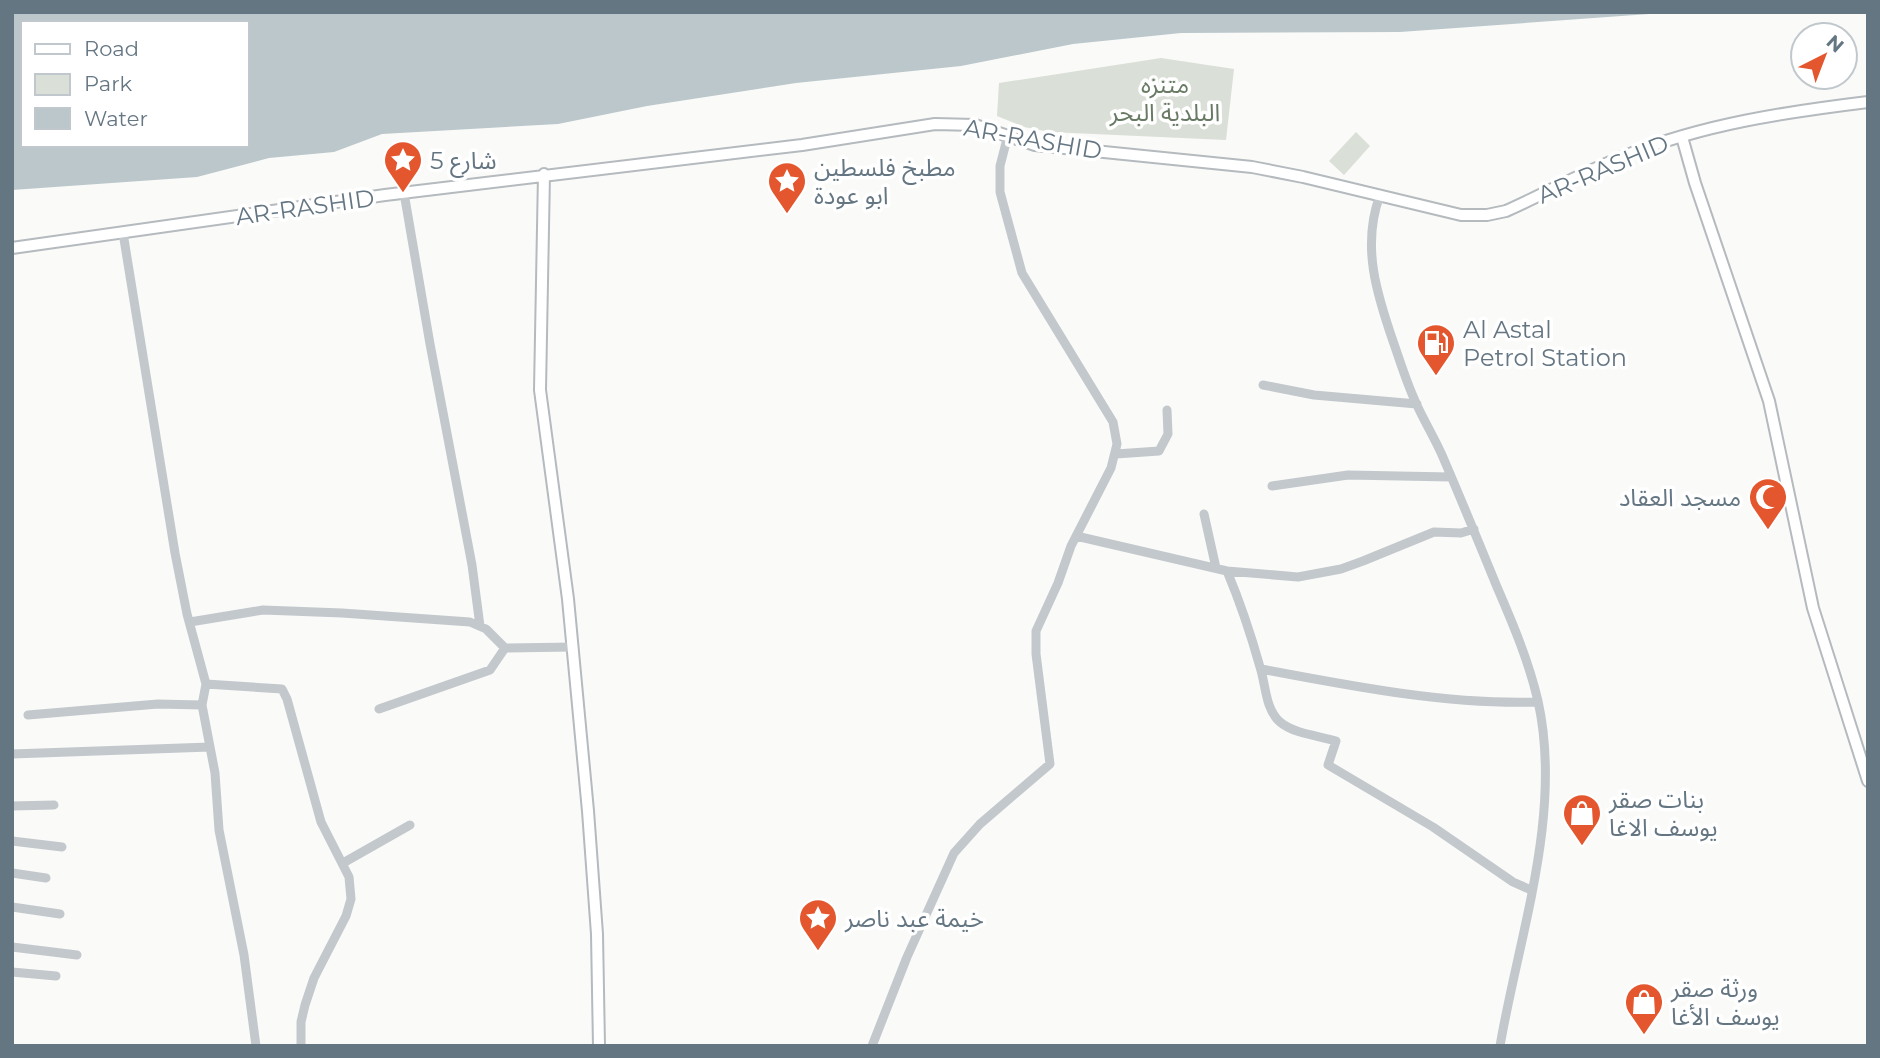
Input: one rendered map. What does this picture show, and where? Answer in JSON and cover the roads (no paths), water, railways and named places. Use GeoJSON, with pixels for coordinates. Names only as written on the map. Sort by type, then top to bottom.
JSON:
{"type":"FeatureCollection","features":[{"type":"Feature","properties":{"kind":"main road","name":"AR-RASHID"},"geometry":{"type":"LineString","coordinates":[[12,248],[544,174],[802,145],[934,124],[975,125],[1035,145],[1252,167],[1448,213],[1487,215],[1506,211],[1628,155],[1682,137],[1742,120],[1868,102]]}},
{"type":"Feature","properties":{"kind":"main road"},"geometry":{"type":"LineString","coordinates":[[1682,137],[1769,401],[1809,590],[1868,781]]}},
{"type":"Feature","properties":{"kind":"main road"},"geometry":{"type":"LineString","coordinates":[[544,174],[540,390],[573,647],[593,870],[599,1046]]}},
{"type":"Feature","properties":{"kind":"street"},"geometry":{"type":"LineString","coordinates":[[872,1046],[907,957],[954,853],[980,824],[1050,764],[1036,654],[1036,631],[1076,536],[1104,485],[1116,454],[1113,422],[1022,273],[1000,191],[1000,166],[1008,135]]}},
{"type":"Feature","properties":{"kind":"street"},"geometry":{"type":"LineString","coordinates":[[404,193],[472,565],[480,626]]}},
{"type":"Feature","properties":{"kind":"street"},"geometry":{"type":"LineString","coordinates":[[1380,195],[1373,218],[1373,277],[1387,325],[1417,404],[1474,529],[1514,626],[1538,702],[1545,754],[1545,794],[1531,890],[1500,1046]]}},
{"type":"Feature","properties":{"kind":"street"},"geometry":{"type":"LineString","coordinates":[[123,233],[157,452],[190,622],[206,684],[202,705],[215,773],[219,830],[244,955],[256,1046]]}},
{"type":"Feature","properties":{"kind":"street"},"geometry":{"type":"LineString","coordinates":[[1263,385],[1314,394],[1417,404]]}},
{"type":"Feature","properties":{"kind":"street"},"geometry":{"type":"LineString","coordinates":[[1116,454],[1159,451],[1168,434],[1167,410]]}},
{"type":"Feature","properties":{"kind":"street"},"geometry":{"type":"LineString","coordinates":[[1272,486],[1348,475],[1451,477]]}},
{"type":"Feature","properties":{"kind":"street"},"geometry":{"type":"LineString","coordinates":[[1204,514],[1216,568]]}},
{"type":"Feature","properties":{"kind":"street"},"geometry":{"type":"LineString","coordinates":[[1076,536],[1227,571],[1298,577],[1341,569],[1434,531],[1461,533],[1474,529]]}},
{"type":"Feature","properties":{"kind":"street"},"geometry":{"type":"LineString","coordinates":[[1227,571],[1239,598],[1269,704],[1280,722],[1336,741],[1328,765],[1433,827],[1513,882],[1531,890]]}},
{"type":"Feature","properties":{"kind":"street"},"geometry":{"type":"LineString","coordinates":[[190,622],[263,610],[440,620],[470,622],[480,626],[505,648],[573,647]]}},
{"type":"Feature","properties":{"kind":"street"},"geometry":{"type":"LineString","coordinates":[[379,709],[489,670],[505,648]]}},
{"type":"Feature","properties":{"kind":"street"},"geometry":{"type":"LineString","coordinates":[[1261,669],[1384,690],[1490,702],[1538,702]]}},
{"type":"Feature","properties":{"kind":"street"},"geometry":{"type":"LineString","coordinates":[[206,684],[282,689],[321,822],[349,877],[349,908],[314,978],[300,1022],[301,1046]]}},
{"type":"Feature","properties":{"kind":"street"},"geometry":{"type":"LineString","coordinates":[[28,715],[158,704],[202,705]]}},
{"type":"Feature","properties":{"kind":"street"},"geometry":{"type":"LineString","coordinates":[[12,754],[210,747]]}},
{"type":"Feature","properties":{"kind":"street"},"geometry":{"type":"LineString","coordinates":[[12,806],[54,805]]}},
{"type":"Feature","properties":{"kind":"street"},"geometry":{"type":"LineString","coordinates":[[343,863],[410,825]]}},
{"type":"Feature","properties":{"kind":"street"},"geometry":{"type":"LineString","coordinates":[[12,841],[62,847]]}},
{"type":"Feature","properties":{"kind":"street"},"geometry":{"type":"LineString","coordinates":[[12,873],[46,878]]}},
{"type":"Feature","properties":{"kind":"street"},"geometry":{"type":"LineString","coordinates":[[12,907],[60,914]]}},
{"type":"Feature","properties":{"kind":"street"},"geometry":{"type":"LineString","coordinates":[[12,947],[77,955]]}},
{"type":"Feature","properties":{"kind":"street"},"geometry":{"type":"LineString","coordinates":[[12,972],[56,976]]}},
{"type":"Feature","properties":{"kind":"water"},"geometry":{"type":"Polygon","coordinates":[[[12,12],[1677,12],[1400,32],[1181,33],[1073,44],[961,66],[796,83],[647,106],[558,124],[382,134],[334,152],[269,158],[197,177],[12,190],[12,12]]]}},
{"type":"Feature","properties":{"kind":"place","name":"شارع 5"},"geometry":{"type":"Point","coordinates":[403,194]}},
{"type":"Feature","properties":{"kind":"place","name":"مطبخ فلسطين ابو عودة"},"geometry":{"type":"Point","coordinates":[787,215]}},
{"type":"Feature","properties":{"kind":"place","name":"Al Astal Petrol Station"},"geometry":{"type":"Point","coordinates":[1436,377]}},
{"type":"Feature","properties":{"kind":"place","name":"مسجد العقاد"},"geometry":{"type":"Point","coordinates":[1768,531]}},
{"type":"Feature","properties":{"kind":"place","name":"بنات صقر يوسف الاغا"},"geometry":{"type":"Point","coordinates":[1582,847]}},
{"type":"Feature","properties":{"kind":"place","name":"خيمة عبد ناصر"},"geometry":{"type":"Point","coordinates":[818,952]}},
{"type":"Feature","properties":{"kind":"place","name":"ورثة صقر يوسف الأغا"},"geometry":{"type":"Point","coordinates":[1644,1036]}},
{"type":"Feature","properties":{"kind":"park label","name":"متنزه البلدية البحر"},"geometry":{"type":"Point","coordinates":[1165,98]}}]}
